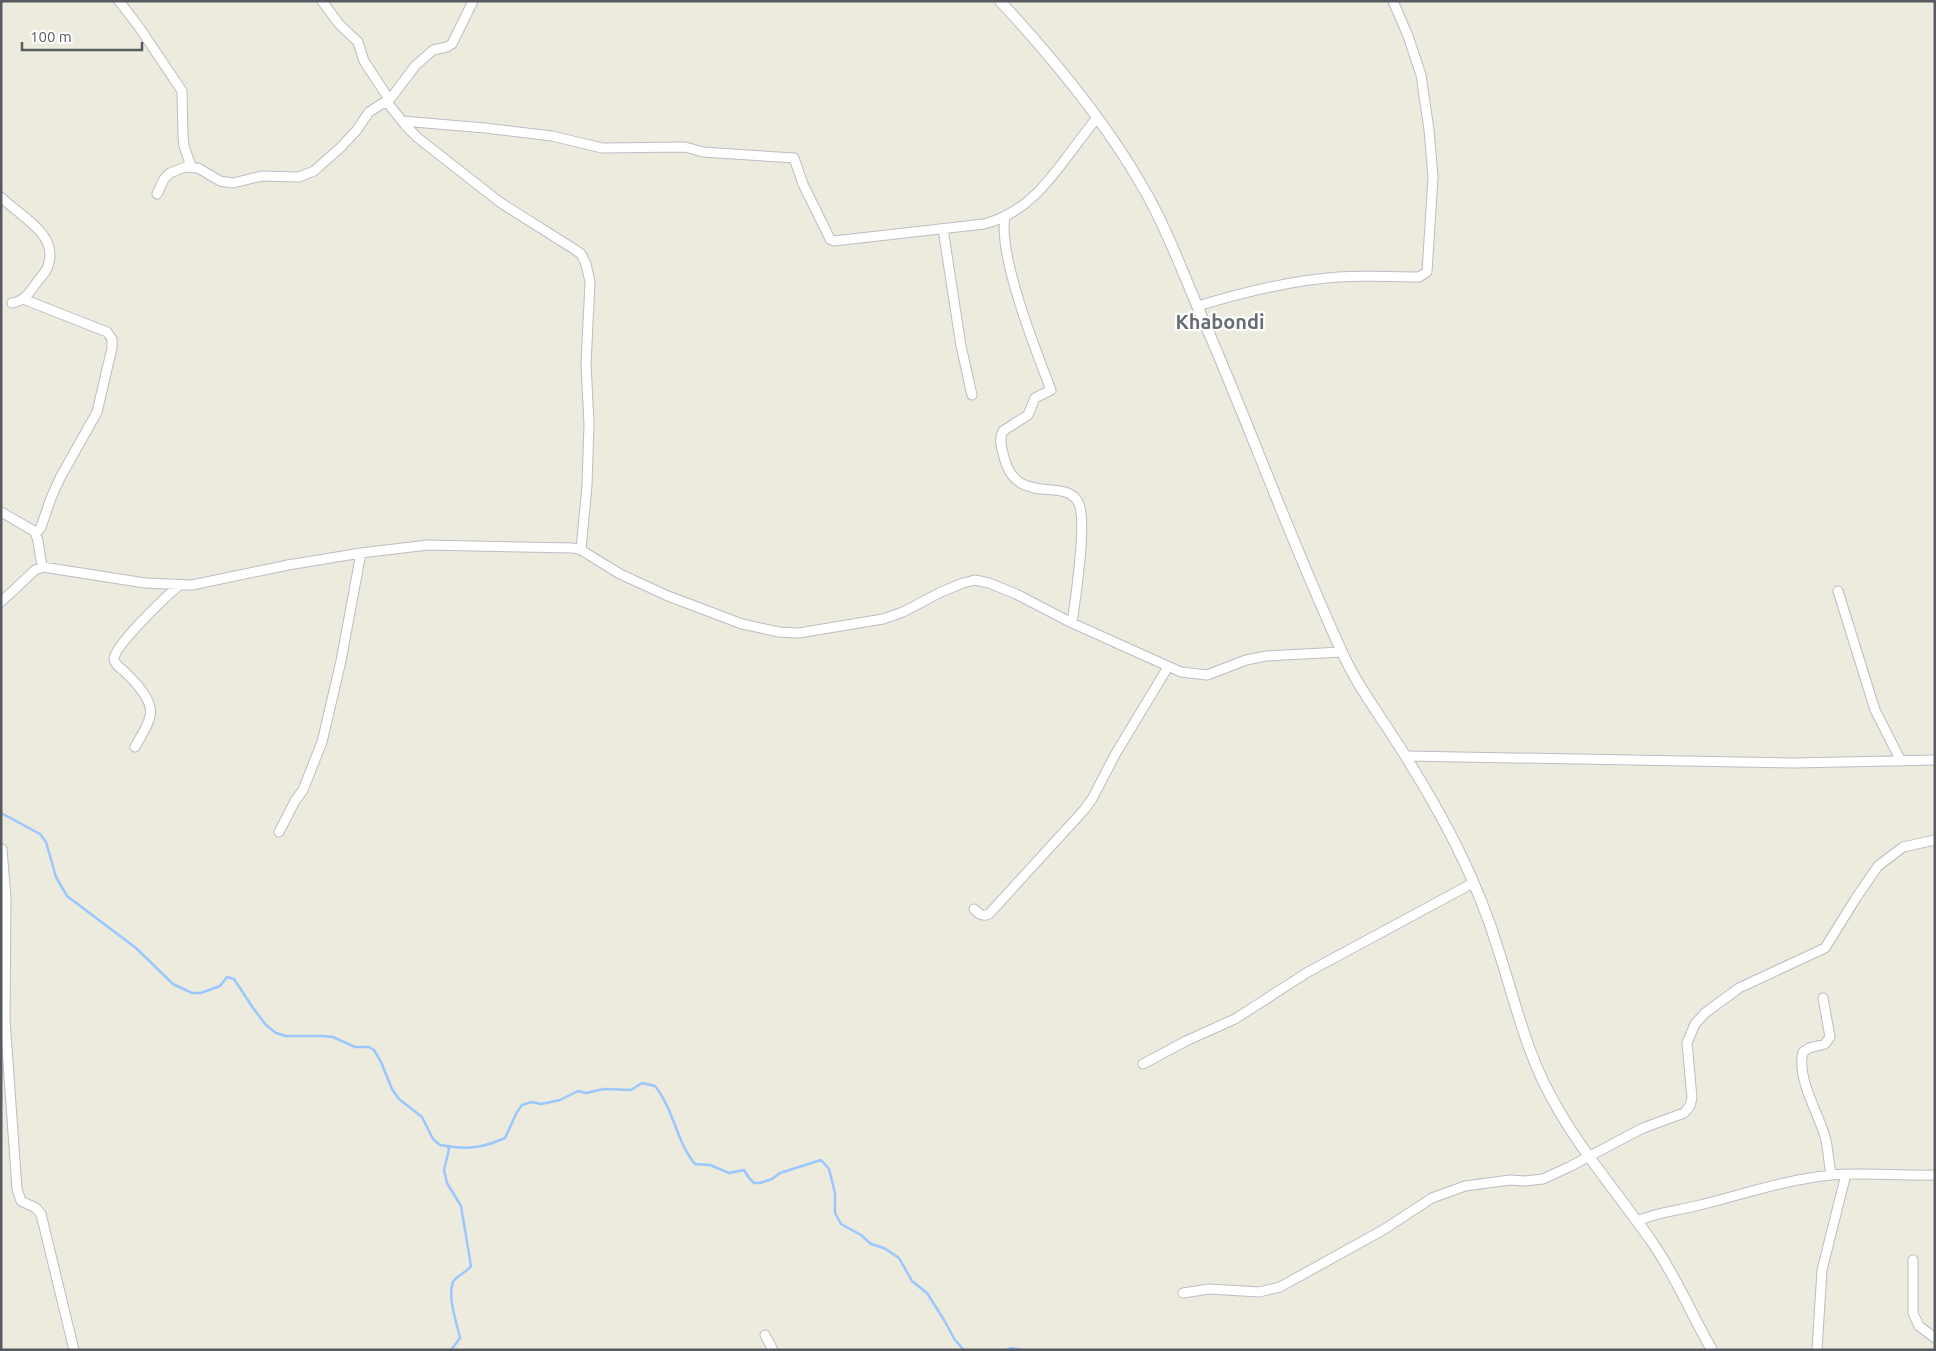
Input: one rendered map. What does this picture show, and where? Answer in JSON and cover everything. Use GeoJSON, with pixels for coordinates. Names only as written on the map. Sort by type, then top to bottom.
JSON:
{"type":"FeatureCollection","features":[{"type":"Feature","properties":{"kind":"street"},"geometry":{"type":"LineString","coordinates":[[119,1],[140,27],[182,91],[184,146],[191,166]]}},
{"type":"Feature","properties":{"kind":"street"},"geometry":{"type":"LineString","coordinates":[[322,1],[340,24],[358,42],[364,60],[388,100],[402,121],[418,138],[501,203],[574,249],[580,254],[586,264],[590,282],[586,364],[588,456],[581,550]]}},
{"type":"Feature","properties":{"kind":"street"},"geometry":{"type":"LineString","coordinates":[[156,194],[164,179],[170,173],[185,166],[198,168],[225,182],[232,183],[262,176],[298,177],[318,168],[345,142],[369,112],[388,100],[404,83],[415,66],[434,50],[452,44],[473,1]]}},
{"type":"Feature","properties":{"kind":"street"},"geometry":{"type":"LineString","coordinates":[[1000,1],[1066,78],[1097,118],[1150,200],[1198,306],[1296,547],[1342,652],[1360,686],[1406,756],[1450,833],[1473,883],[1489,921],[1541,1077],[1562,1116],[1589,1157],[1637,1221],[1669,1268],[1712,1350]]}},
{"type":"Feature","properties":{"kind":"street"},"geometry":{"type":"LineString","coordinates":[[1198,306],[1234,296],[1303,282],[1353,276],[1419,277],[1427,272],[1433,177],[1429,130],[1421,74],[1393,1]]}},
{"type":"Feature","properties":{"kind":"street"},"geometry":{"type":"LineString","coordinates":[[402,121],[552,136],[602,148],[685,147],[703,152],[794,158],[803,184],[824,231],[831,240],[984,224],[1005,217],[1030,201],[1044,187],[1097,118]]}},
{"type":"Feature","properties":{"kind":"street"},"geometry":{"type":"LineString","coordinates":[[1,197],[36,227],[47,242],[49,249],[50,259],[46,270],[24,299],[12,303]]}},
{"type":"Feature","properties":{"kind":"street"},"geometry":{"type":"LineString","coordinates":[[1005,217],[1003,229],[1007,252],[1036,353],[1051,390],[1040,394],[1033,400],[1028,415],[1004,430],[1000,442],[1007,471],[1014,479],[1033,487],[1067,493],[1073,496],[1080,504],[1081,541],[1072,623]]}},
{"type":"Feature","properties":{"kind":"street"},"geometry":{"type":"LineString","coordinates":[[944,229],[962,354],[972,395]]}},
{"type":"Feature","properties":{"kind":"street"},"geometry":{"type":"LineString","coordinates":[[24,299],[107,332],[112,342],[110,360],[97,412],[64,472],[36,534]]}},
{"type":"Feature","properties":{"kind":"street"},"geometry":{"type":"LineString","coordinates":[[1,512],[32,529],[36,534],[40,558],[44,567]]}},
{"type":"Feature","properties":{"kind":"street"},"geometry":{"type":"LineString","coordinates":[[1,602],[35,570],[44,567],[145,583],[180,585],[218,581],[288,565],[361,553],[428,545],[573,548],[581,550],[615,571],[668,596],[742,624],[779,632],[807,632],[883,619],[903,612],[968,581],[975,580],[1016,594],[1072,623],[1182,672],[1202,675],[1260,657],[1342,652]]}},
{"type":"Feature","properties":{"kind":"street"},"geometry":{"type":"LineString","coordinates":[[279,832],[303,790],[322,742],[341,661],[361,553]]}},
{"type":"Feature","properties":{"kind":"street"},"geometry":{"type":"LineString","coordinates":[[135,747],[150,716],[150,706],[144,695],[116,663],[115,656],[119,648],[144,618],[180,585]]}},
{"type":"Feature","properties":{"kind":"street"},"geometry":{"type":"LineString","coordinates":[[1838,591],[1875,710],[1901,761]]}},
{"type":"Feature","properties":{"kind":"street"},"geometry":{"type":"LineString","coordinates":[[974,909],[980,915],[985,916],[989,914],[1084,810],[1168,667]]}},
{"type":"Feature","properties":{"kind":"street"},"geometry":{"type":"LineString","coordinates":[[1406,756],[1795,763],[1935,760]]}},
{"type":"Feature","properties":{"kind":"street"},"geometry":{"type":"LineString","coordinates":[[1183,1293],[1209,1289],[1259,1292],[1280,1287],[1383,1230],[1432,1198],[1465,1186],[1510,1180],[1543,1179],[1643,1128],[1684,1113],[1690,1106],[1692,1098],[1687,1043],[1695,1024],[1705,1013],[1739,988],[1826,948],[1878,866],[1903,848],[1935,840]]}},
{"type":"Feature","properties":{"kind":"street"},"geometry":{"type":"LineString","coordinates":[[2,849],[6,898],[6,1020],[17,1189],[21,1201],[36,1208],[42,1214],[74,1350]]}},
{"type":"Feature","properties":{"kind":"street"},"geometry":{"type":"LineString","coordinates":[[1142,1064],[1186,1041],[1236,1019],[1308,972],[1473,883]]}},
{"type":"Feature","properties":{"kind":"street"},"geometry":{"type":"LineString","coordinates":[[1823,998],[1830,1037],[1825,1044],[1809,1048],[1803,1052],[1802,1067],[1826,1141],[1831,1175]]}},
{"type":"Feature","properties":{"kind":"street"},"geometry":{"type":"LineString","coordinates":[[1817,1350],[1822,1270],[1846,1174]]}},
{"type":"Feature","properties":{"kind":"street"},"geometry":{"type":"LineString","coordinates":[[1637,1221],[1661,1212],[1697,1206],[1768,1185],[1831,1175],[1935,1175]]}},
{"type":"Feature","properties":{"kind":"street"},"geometry":{"type":"LineString","coordinates":[[1913,1260],[1913,1313],[1919,1326],[1935,1338]]}},
{"type":"Feature","properties":{"kind":"street"},"geometry":{"type":"LineString","coordinates":[[765,1335],[774,1350]]}},
{"type":"Feature","properties":{"kind":"waterway"},"geometry":{"type":"LineString","coordinates":[[1,813],[40,834],[46,842],[56,877],[67,896],[136,948],[173,984],[192,993],[201,993],[220,986],[227,977],[234,979],[266,1025],[276,1033],[286,1036],[333,1037],[355,1047],[369,1047],[374,1050],[392,1089],[399,1099],[422,1117],[433,1139],[449,1149],[444,1170],[447,1183],[461,1206],[471,1266],[453,1282],[451,1288],[460,1338],[451,1350]]}},
{"type":"Feature","properties":{"kind":"waterway"},"geometry":{"type":"LineString","coordinates":[[447,1146],[476,1147],[505,1138],[522,1105],[532,1102],[541,1104],[560,1100],[578,1091],[586,1093],[604,1089],[631,1090],[642,1083],[655,1086],[667,1105],[684,1146],[695,1164],[710,1165],[729,1173],[744,1170],[754,1183],[760,1183],[772,1179],[780,1173],[821,1160],[829,1169],[835,1193],[835,1213],[841,1224],[861,1235],[871,1244],[884,1248],[899,1258],[912,1281],[927,1293],[955,1340],[964,1350]]}},
{"type":"Feature","properties":{"kind":"waterway"},"geometry":{"type":"LineString","coordinates":[[1006,1350],[1011,1348],[1023,1350]]}},
{"type":"Feature","properties":{"kind":"district","name":"Khabondi"},"geometry":{"type":"Point","coordinates":[1220,322]}}]}
